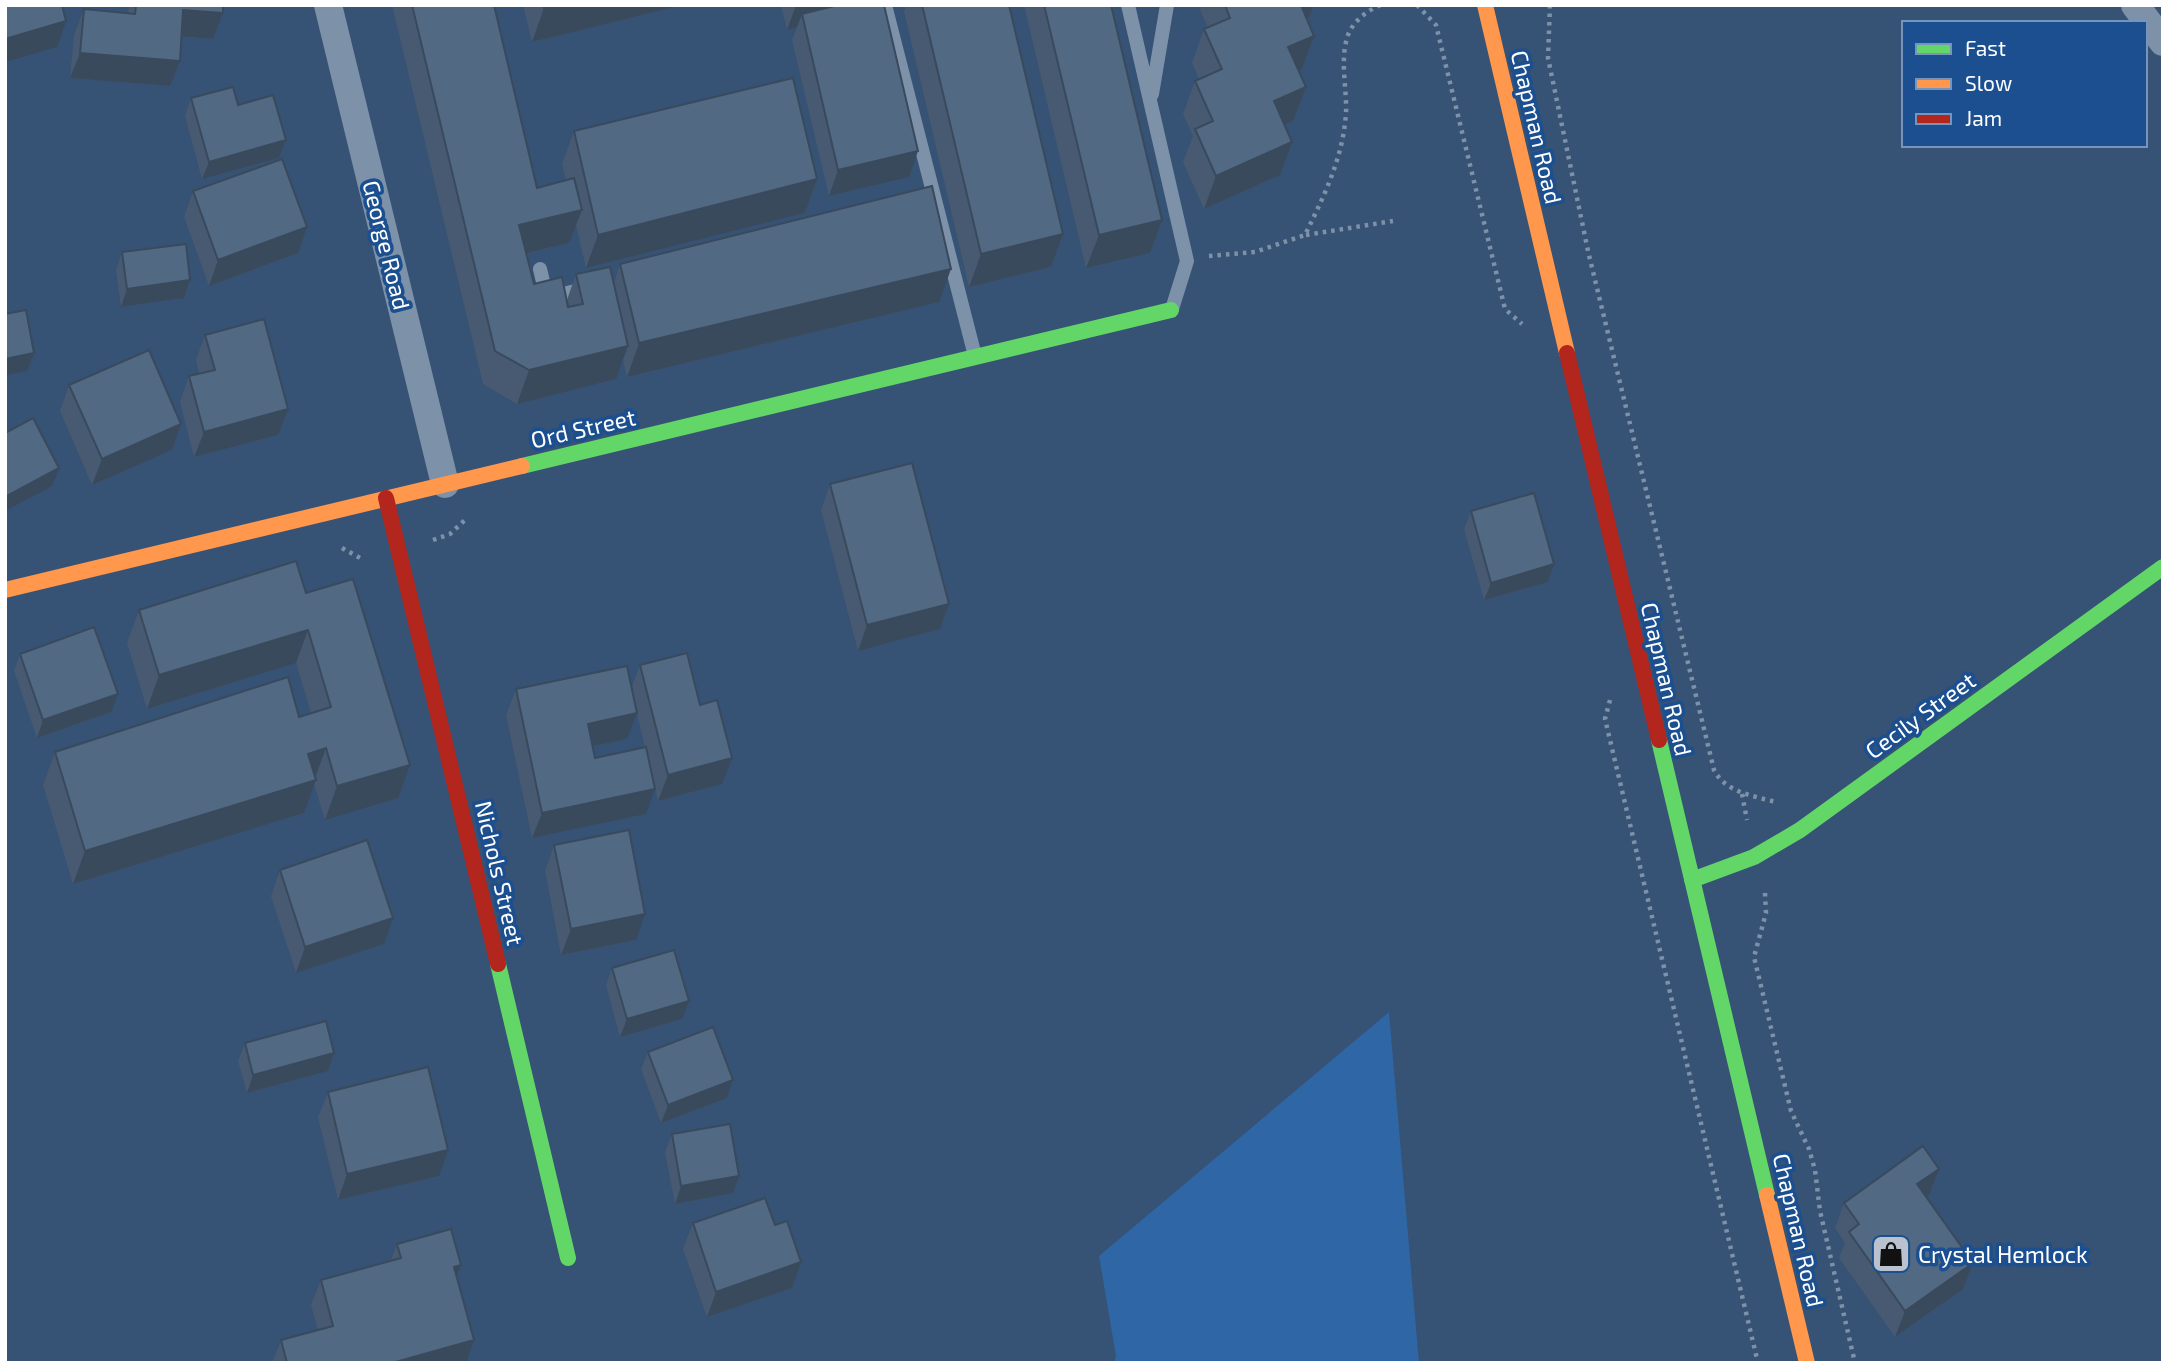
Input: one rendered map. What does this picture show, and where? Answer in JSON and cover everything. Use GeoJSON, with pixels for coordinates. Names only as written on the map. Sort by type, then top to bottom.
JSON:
{"type":"FeatureCollection","features":[{"type":"Feature","properties":{"kind":"street","name":"George Road"},"geometry":{"type":"LineString","coordinates":[[328,5],[445,484]]}},
{"type":"Feature","properties":{"kind":"street","name":"Chapman Road"},"geometry":{"type":"LineString","coordinates":[[1485,5],[1807,1363]]}},
{"type":"Feature","properties":{"kind":"street"},"geometry":{"type":"LineString","coordinates":[[2135,5],[2163,42]]}},
{"type":"Feature","properties":{"kind":"street","name":"Ord Street"},"geometry":{"type":"LineString","coordinates":[[5,590],[1171,310]]}},
{"type":"Feature","properties":{"kind":"street","name":"Nichols Street"},"geometry":{"type":"LineString","coordinates":[[386,498],[568,1258]]}},
{"type":"Feature","properties":{"kind":"street","name":"Cecily Street"},"geometry":{"type":"LineString","coordinates":[[1692,880],[1754,857],[1800,830],[2163,567]]}},
{"type":"Feature","properties":{"kind":"lane"},"geometry":{"type":"LineString","coordinates":[[885,5],[929,206],[975,358]]}},
{"type":"Feature","properties":{"kind":"lane"},"geometry":{"type":"LineString","coordinates":[[1128,5],[1187,261],[1171,310]]}},
{"type":"Feature","properties":{"kind":"lane"},"geometry":{"type":"LineString","coordinates":[[1151,103],[1167,5]]}},
{"type":"Feature","properties":{"kind":"lane"},"geometry":{"type":"LineString","coordinates":[[540,269],[547,298],[601,285]]}},
{"type":"Feature","properties":{"kind":"path"},"geometry":{"type":"LineString","coordinates":[[1305,235],[1326,191],[1341,150],[1346,109],[1347,36],[1363,16],[1381,5]]}},
{"type":"Feature","properties":{"kind":"path"},"geometry":{"type":"LineString","coordinates":[[1417,5],[1436,25],[1505,309],[1522,324],[1525,337]]}},
{"type":"Feature","properties":{"kind":"path"},"geometry":{"type":"LineString","coordinates":[[1550,5],[1548,58],[1588,251],[1714,770],[1719,780],[1742,794],[1746,816]]}},
{"type":"Feature","properties":{"kind":"path"},"geometry":{"type":"LineString","coordinates":[[1202,257],[1255,252],[1305,235],[1393,221]]}},
{"type":"Feature","properties":{"kind":"path"},"geometry":{"type":"LineString","coordinates":[[328,548],[341,547],[368,566]]}},
{"type":"Feature","properties":{"kind":"path"},"geometry":{"type":"LineString","coordinates":[[1612,689],[1605,719],[1758,1363]]}},
{"type":"Feature","properties":{"kind":"path"},"geometry":{"type":"LineString","coordinates":[[1765,890],[1766,913],[1754,957],[1791,1111],[1809,1149],[1815,1170],[1820,1211],[1855,1363]]}},
{"type":"Feature","properties":{"kind":"shaded area"},"geometry":{"type":"Polygon","coordinates":[[[1389,1012],[1419,1363],[1114,1363],[1116,1356],[1099,1256],[1389,1012]]]}},
{"type":"Feature","properties":{"kind":"building"},"geometry":{"type":"Polygon","coordinates":[[[5,5],[62,5],[66,21],[5,39],[5,5]]]}},
{"type":"Feature","properties":{"kind":"building"},"geometry":{"type":"Polygon","coordinates":[[[136,5],[223,5],[223,13],[183,10],[180,61],[80,53],[84,9],[135,14],[136,5]]]}},
{"type":"Feature","properties":{"kind":"building"},"geometry":{"type":"Polygon","coordinates":[[[412,5],[494,5],[537,188],[574,178],[582,210],[519,225],[534,284],[562,277],[568,307],[583,304],[576,274],[610,267],[628,346],[529,370],[495,351],[412,5]]]}},
{"type":"Feature","properties":{"kind":"building"},"geometry":{"type":"Polygon","coordinates":[[[838,5],[884,5],[918,151],[838,170],[802,14],[838,5]]]}},
{"type":"Feature","properties":{"kind":"building"},"geometry":{"type":"Polygon","coordinates":[[[922,5],[1009,5],[1063,234],[981,254],[922,5]]]}},
{"type":"Feature","properties":{"kind":"building"},"geometry":{"type":"Polygon","coordinates":[[[1044,5],[1111,5],[1162,220],[1099,235],[1044,5]]]}},
{"type":"Feature","properties":{"kind":"building"},"geometry":{"type":"Polygon","coordinates":[[[1225,5],[1301,5],[1314,36],[1288,47],[1306,87],[1274,101],[1292,142],[1216,176],[1195,129],[1213,121],[1195,81],[1222,69],[1204,29],[1230,18],[1225,5]]]}},
{"type":"Feature","properties":{"kind":"building"},"geometry":{"type":"Polygon","coordinates":[[[793,78],[817,179],[598,235],[574,131],[793,78]]]}},
{"type":"Feature","properties":{"kind":"building"},"geometry":{"type":"Polygon","coordinates":[[[233,87],[238,105],[273,95],[286,140],[209,162],[191,98],[233,87]]]}},
{"type":"Feature","properties":{"kind":"building"},"geometry":{"type":"Polygon","coordinates":[[[282,159],[307,227],[218,260],[193,191],[282,159]]]}},
{"type":"Feature","properties":{"kind":"building"},"geometry":{"type":"Polygon","coordinates":[[[932,186],[951,269],[639,343],[620,264],[932,186]]]}},
{"type":"Feature","properties":{"kind":"building"},"geometry":{"type":"Polygon","coordinates":[[[186,244],[190,280],[127,289],[122,252],[186,244]]]}},
{"type":"Feature","properties":{"kind":"building"},"geometry":{"type":"Polygon","coordinates":[[[26,310],[34,353],[5,359],[5,314],[26,310]]]}},
{"type":"Feature","properties":{"kind":"building"},"geometry":{"type":"Polygon","coordinates":[[[264,319],[288,409],[204,432],[189,376],[215,370],[205,335],[264,319]]]}},
{"type":"Feature","properties":{"kind":"building"},"geometry":{"type":"Polygon","coordinates":[[[149,350],[181,424],[102,459],[69,385],[149,350]]]}},
{"type":"Feature","properties":{"kind":"building"},"geometry":{"type":"Polygon","coordinates":[[[33,418],[59,468],[5,497],[5,433],[33,418]]]}},
{"type":"Feature","properties":{"kind":"building"},"geometry":{"type":"Polygon","coordinates":[[[912,463],[949,604],[867,625],[830,484],[912,463]]]}},
{"type":"Feature","properties":{"kind":"building"},"geometry":{"type":"Polygon","coordinates":[[[1534,493],[1554,564],[1491,583],[1471,511],[1534,493]]]}},
{"type":"Feature","properties":{"kind":"building"},"geometry":{"type":"Polygon","coordinates":[[[296,561],[306,593],[353,579],[410,765],[337,786],[326,748],[308,754],[316,780],[85,851],[55,752],[288,677],[299,717],[331,707],[308,630],[159,675],[139,610],[296,561]]]}},
{"type":"Feature","properties":{"kind":"building"},"geometry":{"type":"Polygon","coordinates":[[[94,627],[118,694],[43,720],[20,654],[94,627]]]}},
{"type":"Feature","properties":{"kind":"building"},"geometry":{"type":"Polygon","coordinates":[[[687,653],[700,705],[717,700],[732,758],[668,775],[640,665],[687,653]]]}},
{"type":"Feature","properties":{"kind":"building"},"geometry":{"type":"Polygon","coordinates":[[[627,666],[637,713],[588,724],[595,758],[646,747],[655,789],[542,813],[516,689],[627,666]]]}},
{"type":"Feature","properties":{"kind":"building"},"geometry":{"type":"Polygon","coordinates":[[[629,830],[645,914],[571,929],[554,845],[629,830]]]}},
{"type":"Feature","properties":{"kind":"building"},"geometry":{"type":"Polygon","coordinates":[[[367,840],[393,918],[305,947],[280,870],[367,840]]]}},
{"type":"Feature","properties":{"kind":"building"},"geometry":{"type":"Polygon","coordinates":[[[674,950],[689,1001],[627,1019],[612,968],[674,950]]]}},
{"type":"Feature","properties":{"kind":"building"},"geometry":{"type":"Polygon","coordinates":[[[326,1021],[334,1053],[253,1075],[245,1043],[326,1021]]]}},
{"type":"Feature","properties":{"kind":"building"},"geometry":{"type":"Polygon","coordinates":[[[713,1027],[733,1080],[668,1105],[648,1052],[713,1027]]]}},
{"type":"Feature","properties":{"kind":"building"},"geometry":{"type":"Polygon","coordinates":[[[428,1067],[448,1150],[347,1174],[328,1092],[428,1067]]]}},
{"type":"Feature","properties":{"kind":"building"},"geometry":{"type":"Polygon","coordinates":[[[730,1124],[739,1176],[681,1186],[672,1134],[730,1124]]]}},
{"type":"Feature","properties":{"kind":"building","name":"Crystal Hemlock"},"geometry":{"type":"Polygon","coordinates":[[[1923,1146],[1939,1169],[1917,1184],[1973,1263],[1905,1311],[1849,1232],[1859,1224],[1844,1203],[1923,1146]]]}},
{"type":"Feature","properties":{"kind":"building"},"geometry":{"type":"Polygon","coordinates":[[[765,1198],[775,1225],[787,1221],[801,1262],[716,1292],[693,1223],[765,1198]]]}},
{"type":"Feature","properties":{"kind":"building"},"geometry":{"type":"Polygon","coordinates":[[[451,1229],[461,1265],[454,1267],[474,1340],[392,1363],[287,1363],[281,1340],[333,1326],[321,1280],[401,1258],[397,1244],[451,1229]]]}},
{"type":"Feature","properties":{"kind":"traffic: fast"},"geometry":{"type":"LineString","coordinates":[[522,466],[1171,310]]}},
{"type":"Feature","properties":{"kind":"traffic: fast"},"geometry":{"type":"LineString","coordinates":[[1692,880],[1754,857],[1800,830],[2163,567]]}},
{"type":"Feature","properties":{"kind":"traffic: fast"},"geometry":{"type":"LineString","coordinates":[[1659,740],[1767,1195]]}},
{"type":"Feature","properties":{"kind":"traffic: fast"},"geometry":{"type":"LineString","coordinates":[[498,964],[568,1258]]}},
{"type":"Feature","properties":{"kind":"traffic: slow"},"geometry":{"type":"LineString","coordinates":[[1485,5],[1567,353]]}},
{"type":"Feature","properties":{"kind":"traffic: slow"},"geometry":{"type":"LineString","coordinates":[[5,590],[522,466]]}},
{"type":"Feature","properties":{"kind":"traffic: slow"},"geometry":{"type":"LineString","coordinates":[[1767,1195],[1807,1363]]}},
{"type":"Feature","properties":{"kind":"traffic: jam"},"geometry":{"type":"LineString","coordinates":[[1567,353],[1659,740]]}},
{"type":"Feature","properties":{"kind":"traffic: jam"},"geometry":{"type":"LineString","coordinates":[[386,498],[498,964]]}},
{"type":"Feature","properties":{"kind":"place","name":"Crystal Hemlock"},"geometry":{"type":"Point","coordinates":[1891,1254]}}]}
